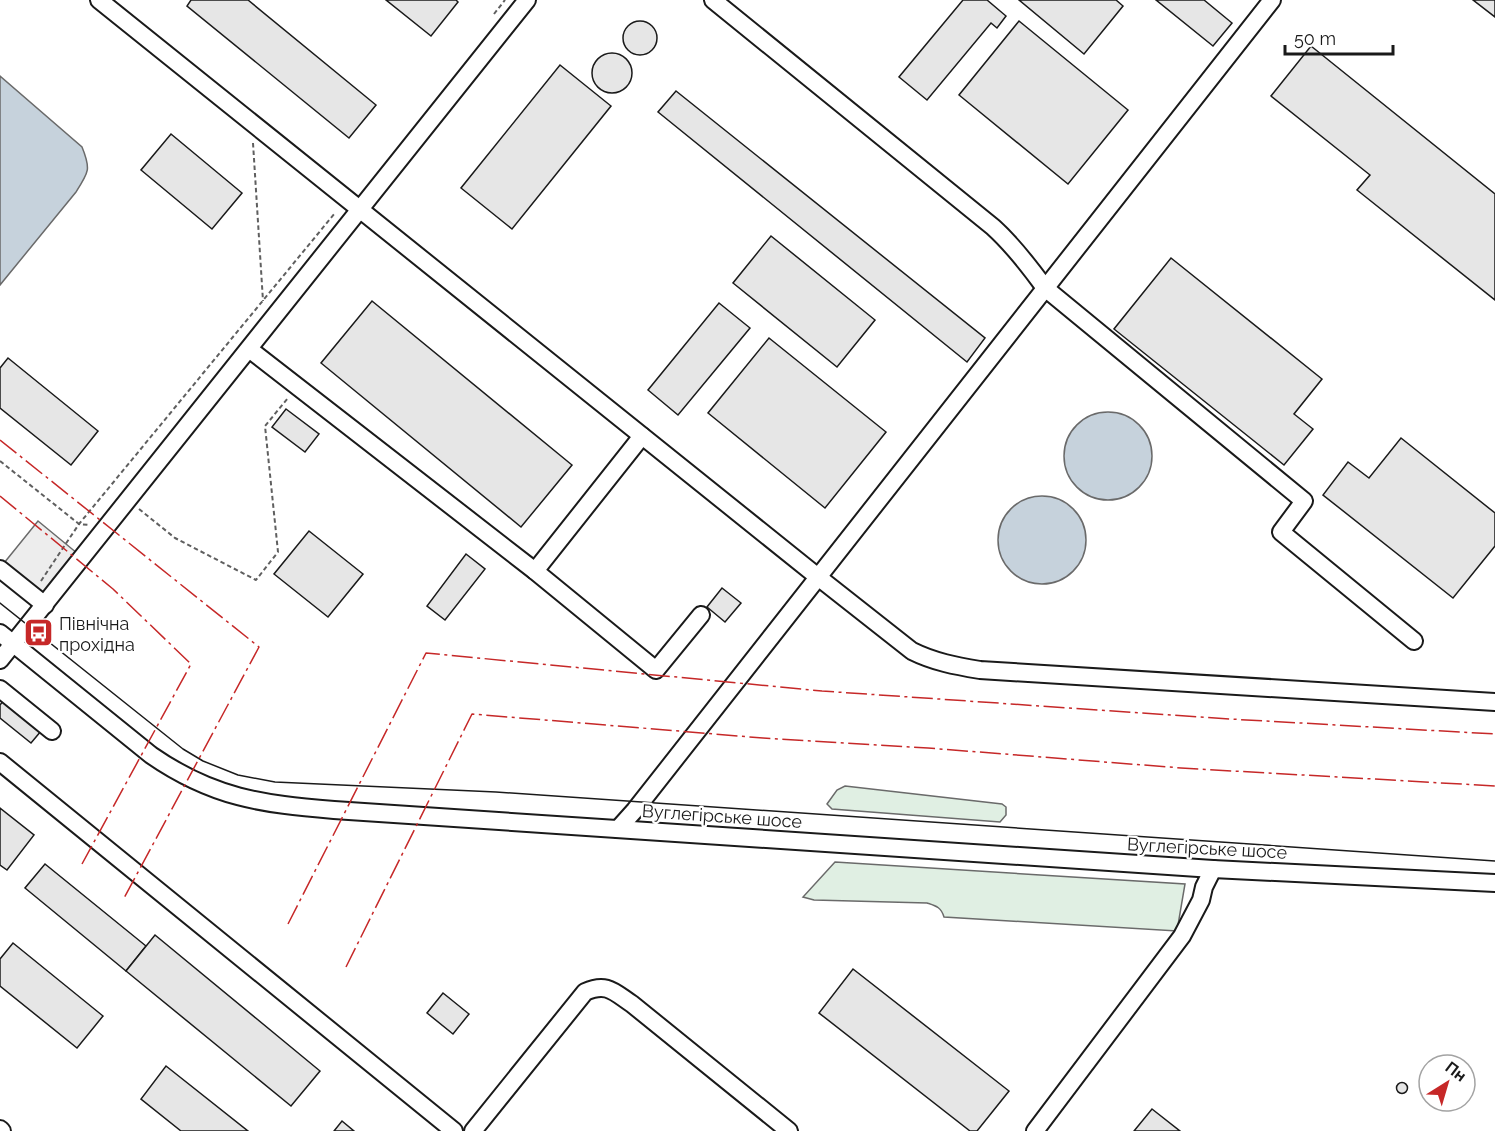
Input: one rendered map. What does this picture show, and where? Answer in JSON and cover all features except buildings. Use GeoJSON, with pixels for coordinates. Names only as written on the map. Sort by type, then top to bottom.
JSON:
{"type":"FeatureCollection","features":[{"type":"Feature","properties":{"kind":"street"},"geometry":{"type":"LineString","coordinates":[[99,0],[912,651],[939,663],[980,670],[1495,702]]}},
{"type":"Feature","properties":{"kind":"street"},"geometry":{"type":"LineString","coordinates":[[0,660],[14,644],[38,600],[249,349],[354,204],[527,0]]}},
{"type":"Feature","properties":{"kind":"street"},"geometry":{"type":"LineString","coordinates":[[713,0],[993,227],[1008,240],[1045,288],[1304,501],[1281,532],[1414,641]]}},
{"type":"Feature","properties":{"kind":"street"},"geometry":{"type":"LineString","coordinates":[[618,829],[1272,0]]}},
{"type":"Feature","properties":{"kind":"street"},"geometry":{"type":"LineString","coordinates":[[249,349],[535,571],[656,670],[701,615]]}},
{"type":"Feature","properties":{"kind":"street"},"geometry":{"type":"LineString","coordinates":[[535,571],[642,436]]}},
{"type":"Feature","properties":{"kind":"street"},"geometry":{"type":"LineString","coordinates":[[0,569],[38,600]]}},
{"type":"Feature","properties":{"kind":"street","name":"Вуглегірське шосе"},"geometry":{"type":"LineString","coordinates":[[0,633],[170,768],[192,780],[242,798],[293,806],[618,829],[1213,869],[1495,883]]}},
{"type":"Feature","properties":{"kind":"street"},"geometry":{"type":"LineString","coordinates":[[0,689],[52,731]]}},
{"type":"Feature","properties":{"kind":"street"},"geometry":{"type":"LineString","coordinates":[[0,762],[454,1131]]}},
{"type":"Feature","properties":{"kind":"street"},"geometry":{"type":"LineString","coordinates":[[1035,1131],[1182,936],[1201,900],[1213,869]]}},
{"type":"Feature","properties":{"kind":"street"},"geometry":{"type":"LineString","coordinates":[[473,1131],[585,993],[596,987],[606,988],[632,1004],[789,1131]]}},
{"type":"Feature","properties":{"kind":"path"},"geometry":{"type":"LineString","coordinates":[[491,18],[505,0]]}},
{"type":"Feature","properties":{"kind":"path"},"geometry":{"type":"LineString","coordinates":[[251,122],[263,301]]}},
{"type":"Feature","properties":{"kind":"path"},"geometry":{"type":"LineString","coordinates":[[38,600],[79,524],[263,301],[354,204]]}},
{"type":"Feature","properties":{"kind":"path"},"geometry":{"type":"LineString","coordinates":[[256,580],[278,552],[265,426],[297,387]]}},
{"type":"Feature","properties":{"kind":"green space"},"geometry":{"type":"Polygon","coordinates":[[[845,786],[1002,804],[1006,807],[1006,815],[1000,822],[832,809],[827,804],[837,790],[845,786]]]}},
{"type":"Feature","properties":{"kind":"green space"},"geometry":{"type":"Polygon","coordinates":[[[835,862],[1185,884],[1177,931],[944,917],[938,907],[927,903],[814,900],[803,897],[835,862]]]}},
{"type":"Feature","properties":{"kind":"shaded area"},"geometry":{"type":"Polygon","coordinates":[[[0,76],[82,147],[87,160],[87,170],[76,192],[0,285],[0,76]]]}},
{"type":"Feature","properties":{"kind":"shaded area"},"geometry":{"type":"Polygon","coordinates":[[[1108,412],[1125,416],[1139,425],[1148,439],[1152,456],[1148,473],[1139,487],[1125,496],[1108,500],[1091,496],[1077,487],[1068,473],[1064,456],[1068,439],[1077,425],[1091,416],[1108,412]]]}},
{"type":"Feature","properties":{"kind":"shaded area"},"geometry":{"type":"Polygon","coordinates":[[[1042,496],[1059,500],[1073,509],[1082,523],[1086,540],[1082,557],[1073,571],[1059,580],[1042,584],[1025,580],[1011,571],[1002,557],[998,540],[1002,523],[1011,509],[1025,500],[1042,496]]]}},
{"type":"Feature","properties":{"kind":"shaded area"},"geometry":{"type":"Polygon","coordinates":[[[38,521],[83,558],[45,605],[0,568],[38,521]]]}},
{"type":"Feature","properties":{"kind":"tram line"},"geometry":{"type":"LineString","coordinates":[[0,603],[183,749],[203,761],[238,775],[275,782],[496,792],[1495,861]]}},
{"type":"Feature","properties":{"kind":"power"},"geometry":{"type":"LineString","coordinates":[[0,440],[259,647],[123,900]]}},
{"type":"Feature","properties":{"kind":"power"},"geometry":{"type":"LineString","coordinates":[[0,496],[113,589],[191,664],[82,864]]}},
{"type":"Feature","properties":{"kind":"power"},"geometry":{"type":"LineString","coordinates":[[288,924],[426,653],[822,691],[1230,719],[1495,734]]}},
{"type":"Feature","properties":{"kind":"power"},"geometry":{"type":"LineString","coordinates":[[346,967],[472,714],[763,738],[928,748],[1181,768],[1495,786]]}},
{"type":"Feature","properties":{"kind":"place","name":"Північна прохідна"},"geometry":{"type":"Point","coordinates":[38,633]}}]}
